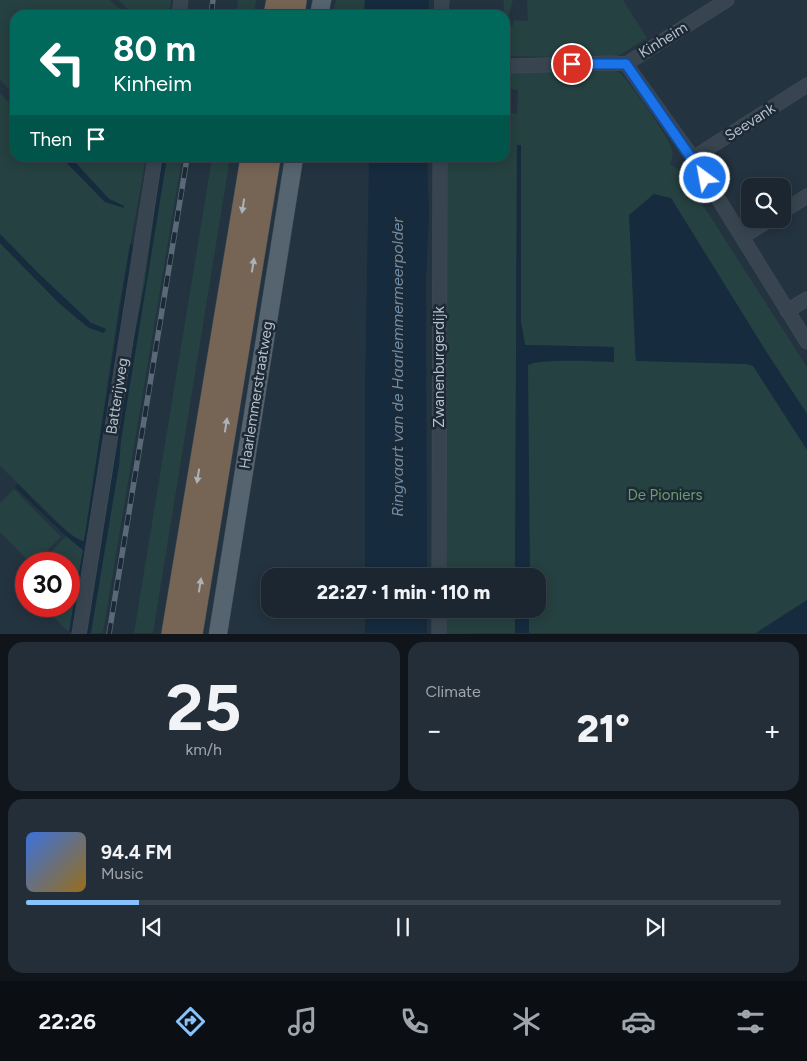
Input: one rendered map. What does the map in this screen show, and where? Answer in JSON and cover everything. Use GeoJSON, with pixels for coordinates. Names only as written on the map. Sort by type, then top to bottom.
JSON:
{"type":"FeatureCollection","features":[{"type":"Feature","properties":{"kind":"highway"},"geometry":{"type":"LineString","coordinates":[[172,634],[250,162]]}},
{"type":"Feature","properties":{"kind":"highway"},"geometry":{"type":"LineString","coordinates":[[192,634],[269,162]]}},
{"type":"Feature","properties":{"kind":"main road","name":"Haarlemmerstraatweg"},"geometry":{"type":"LineString","coordinates":[[218,634],[293,162]]}},
{"type":"Feature","properties":{"kind":"street"},"geometry":{"type":"LineString","coordinates":[[700,0],[708,12]]}},
{"type":"Feature","properties":{"kind":"street","name":"Kinheim"},"geometry":{"type":"LineString","coordinates":[[510,66],[626,64],[727,0]]}},
{"type":"Feature","properties":{"kind":"street"},"geometry":{"type":"LineString","coordinates":[[626,64],[693,158],[786,311],[807,342]]}},
{"type":"Feature","properties":{"kind":"street","name":"Seevank"},"geometry":{"type":"LineString","coordinates":[[693,158],[807,85]]}},
{"type":"Feature","properties":{"kind":"street","name":"Batterijweg"},"geometry":{"type":"LineString","coordinates":[[79,634],[154,162]]}},
{"type":"Feature","properties":{"kind":"street","name":"Zwanenburgerdijk"},"geometry":{"type":"LineString","coordinates":[[439,568],[440,162]]}},
{"type":"Feature","properties":{"kind":"street"},"geometry":{"type":"LineString","coordinates":[[791,206],[807,196]]}},
{"type":"Feature","properties":{"kind":"street"},"geometry":{"type":"LineString","coordinates":[[742,237],[756,228]]}},
{"type":"Feature","properties":{"kind":"street"},"geometry":{"type":"LineString","coordinates":[[786,311],[807,299]]}},
{"type":"Feature","properties":{"kind":"street"},"geometry":{"type":"LineString","coordinates":[[439,618],[439,634]]}},
{"type":"Feature","properties":{"kind":"green space"},"geometry":{"type":"Polygon","coordinates":[[[0,0],[110,0],[121,10],[10,10],[10,91],[0,80],[0,0]]]}},
{"type":"Feature","properties":{"kind":"green space"},"geometry":{"type":"Polygon","coordinates":[[[118,0],[171,0],[170,10],[129,10],[118,0]]]}},
{"type":"Feature","properties":{"kind":"green space"},"geometry":{"type":"Polygon","coordinates":[[[238,0],[256,0],[255,10],[237,10],[238,0]]]}},
{"type":"Feature","properties":{"kind":"green space"},"geometry":{"type":"Polygon","coordinates":[[[336,0],[365,0],[364,10],[334,10],[336,0]]]}},
{"type":"Feature","properties":{"kind":"green space"},"geometry":{"type":"Polygon","coordinates":[[[504,0],[513,0],[510,10],[503,10],[504,0]]]}},
{"type":"Feature","properties":{"kind":"green space"},"geometry":{"type":"Polygon","coordinates":[[[527,0],[623,0],[647,38],[615,58],[510,56],[510,25],[512,27],[514,20],[528,21],[527,0]]]}},
{"type":"Feature","properties":{"kind":"green space","name":"De Pioniers"},"geometry":{"type":"Polygon","coordinates":[[[610,69],[619,72],[640,98],[670,143],[672,160],[670,164],[681,171],[807,367],[807,414],[769,356],[630,216],[635,358],[753,357],[807,442],[807,603],[762,633],[524,633],[524,618],[546,618],[546,568],[524,568],[523,359],[614,358],[614,347],[525,345],[521,322],[521,145],[517,145],[515,568],[446,568],[445,162],[510,162],[510,113],[517,114],[518,90],[510,89],[510,72],[610,69]]]}},
{"type":"Feature","properties":{"kind":"green space"},"geometry":{"type":"Polygon","coordinates":[[[0,93],[10,104],[10,162],[66,162],[105,202],[124,206],[109,199],[75,162],[145,162],[119,306],[84,542],[68,532],[0,466],[0,243],[59,303],[79,320],[106,329],[91,323],[0,234],[0,93]]]}},
{"type":"Feature","properties":{"kind":"green space"},"geometry":{"type":"Polygon","coordinates":[[[158,162],[181,162],[103,633],[83,634],[158,162]]]}},
{"type":"Feature","properties":{"kind":"green space"},"geometry":{"type":"Polygon","coordinates":[[[211,162],[229,162],[153,633],[134,633],[211,162]]]}},
{"type":"Feature","properties":{"kind":"green space"},"geometry":{"type":"Polygon","coordinates":[[[14,489],[61,537],[46,552],[19,552],[0,532],[0,503],[14,489]]]}},
{"type":"Feature","properties":{"kind":"green space"},"geometry":{"type":"Polygon","coordinates":[[[66,536],[83,550],[80,568],[80,552],[51,552],[66,536]]]}},
{"type":"Feature","properties":{"kind":"green space"},"geometry":{"type":"Polygon","coordinates":[[[53,617],[72,617],[69,632],[53,617]]]}},
{"type":"Feature","properties":{"kind":"green space"},"geometry":{"type":"Polygon","coordinates":[[[445,618],[515,618],[515,633],[445,634],[445,618]]]}},
{"type":"Feature","properties":{"kind":"water"},"geometry":{"type":"Polygon","coordinates":[[[365,0],[429,0],[428,10],[364,10],[365,0]]]}},
{"type":"Feature","properties":{"kind":"water"},"geometry":{"type":"Polygon","coordinates":[[[517,145],[521,145],[521,322],[525,345],[614,347],[614,362],[557,361],[528,365],[530,568],[515,568],[517,145]]]}},
{"type":"Feature","properties":{"kind":"water"},"geometry":{"type":"Polygon","coordinates":[[[66,162],[75,162],[109,199],[124,206],[124,208],[105,202],[66,162]]]}},
{"type":"Feature","properties":{"kind":"water"},"geometry":{"type":"Polygon","coordinates":[[[161,162],[166,162],[91,633],[87,634],[132,349],[145,281],[161,162]]]}},
{"type":"Feature","properties":{"kind":"water","name":"Ringvaart van de Haarlemmermeerpolder"},"geometry":{"type":"Polygon","coordinates":[[[369,162],[427,162],[429,214],[426,280],[427,568],[365,568],[365,391],[369,162]]]}},
{"type":"Feature","properties":{"kind":"water"},"geometry":{"type":"Polygon","coordinates":[[[654,194],[671,198],[807,414],[807,450],[753,366],[746,364],[636,361],[629,215],[654,194]]]}},
{"type":"Feature","properties":{"kind":"water"},"geometry":{"type":"Polygon","coordinates":[[[0,234],[91,323],[106,329],[104,333],[89,328],[59,303],[0,243],[0,234]]]}},
{"type":"Feature","properties":{"kind":"water"},"geometry":{"type":"Polygon","coordinates":[[[130,244],[133,245],[122,325],[80,589],[80,568],[83,550],[15,487],[18,484],[60,526],[84,541],[130,244]]]}},
{"type":"Feature","properties":{"kind":"water"},"geometry":{"type":"Polygon","coordinates":[[[807,600],[807,633],[756,633],[807,600]]]}},
{"type":"Feature","properties":{"kind":"water"},"geometry":{"type":"Polygon","coordinates":[[[72,617],[76,617],[73,633],[69,632],[72,617]]]}},
{"type":"Feature","properties":{"kind":"water"},"geometry":{"type":"Polygon","coordinates":[[[365,618],[427,618],[427,633],[365,633],[365,618]]]}},
{"type":"Feature","properties":{"kind":"water"},"geometry":{"type":"Polygon","coordinates":[[[515,618],[529,618],[529,633],[515,633],[515,618]]]}},
{"type":"Feature","properties":{"kind":"railway"},"geometry":{"type":"LineString","coordinates":[[212,10],[213,0]]}},
{"type":"Feature","properties":{"kind":"railway"},"geometry":{"type":"LineString","coordinates":[[109,634],[186,162]]}},
{"type":"Feature","properties":{"kind":"route"},"geometry":{"type":"LineString","coordinates":[[572,64],[626,64],[693,158],[705,178]]}}]}
